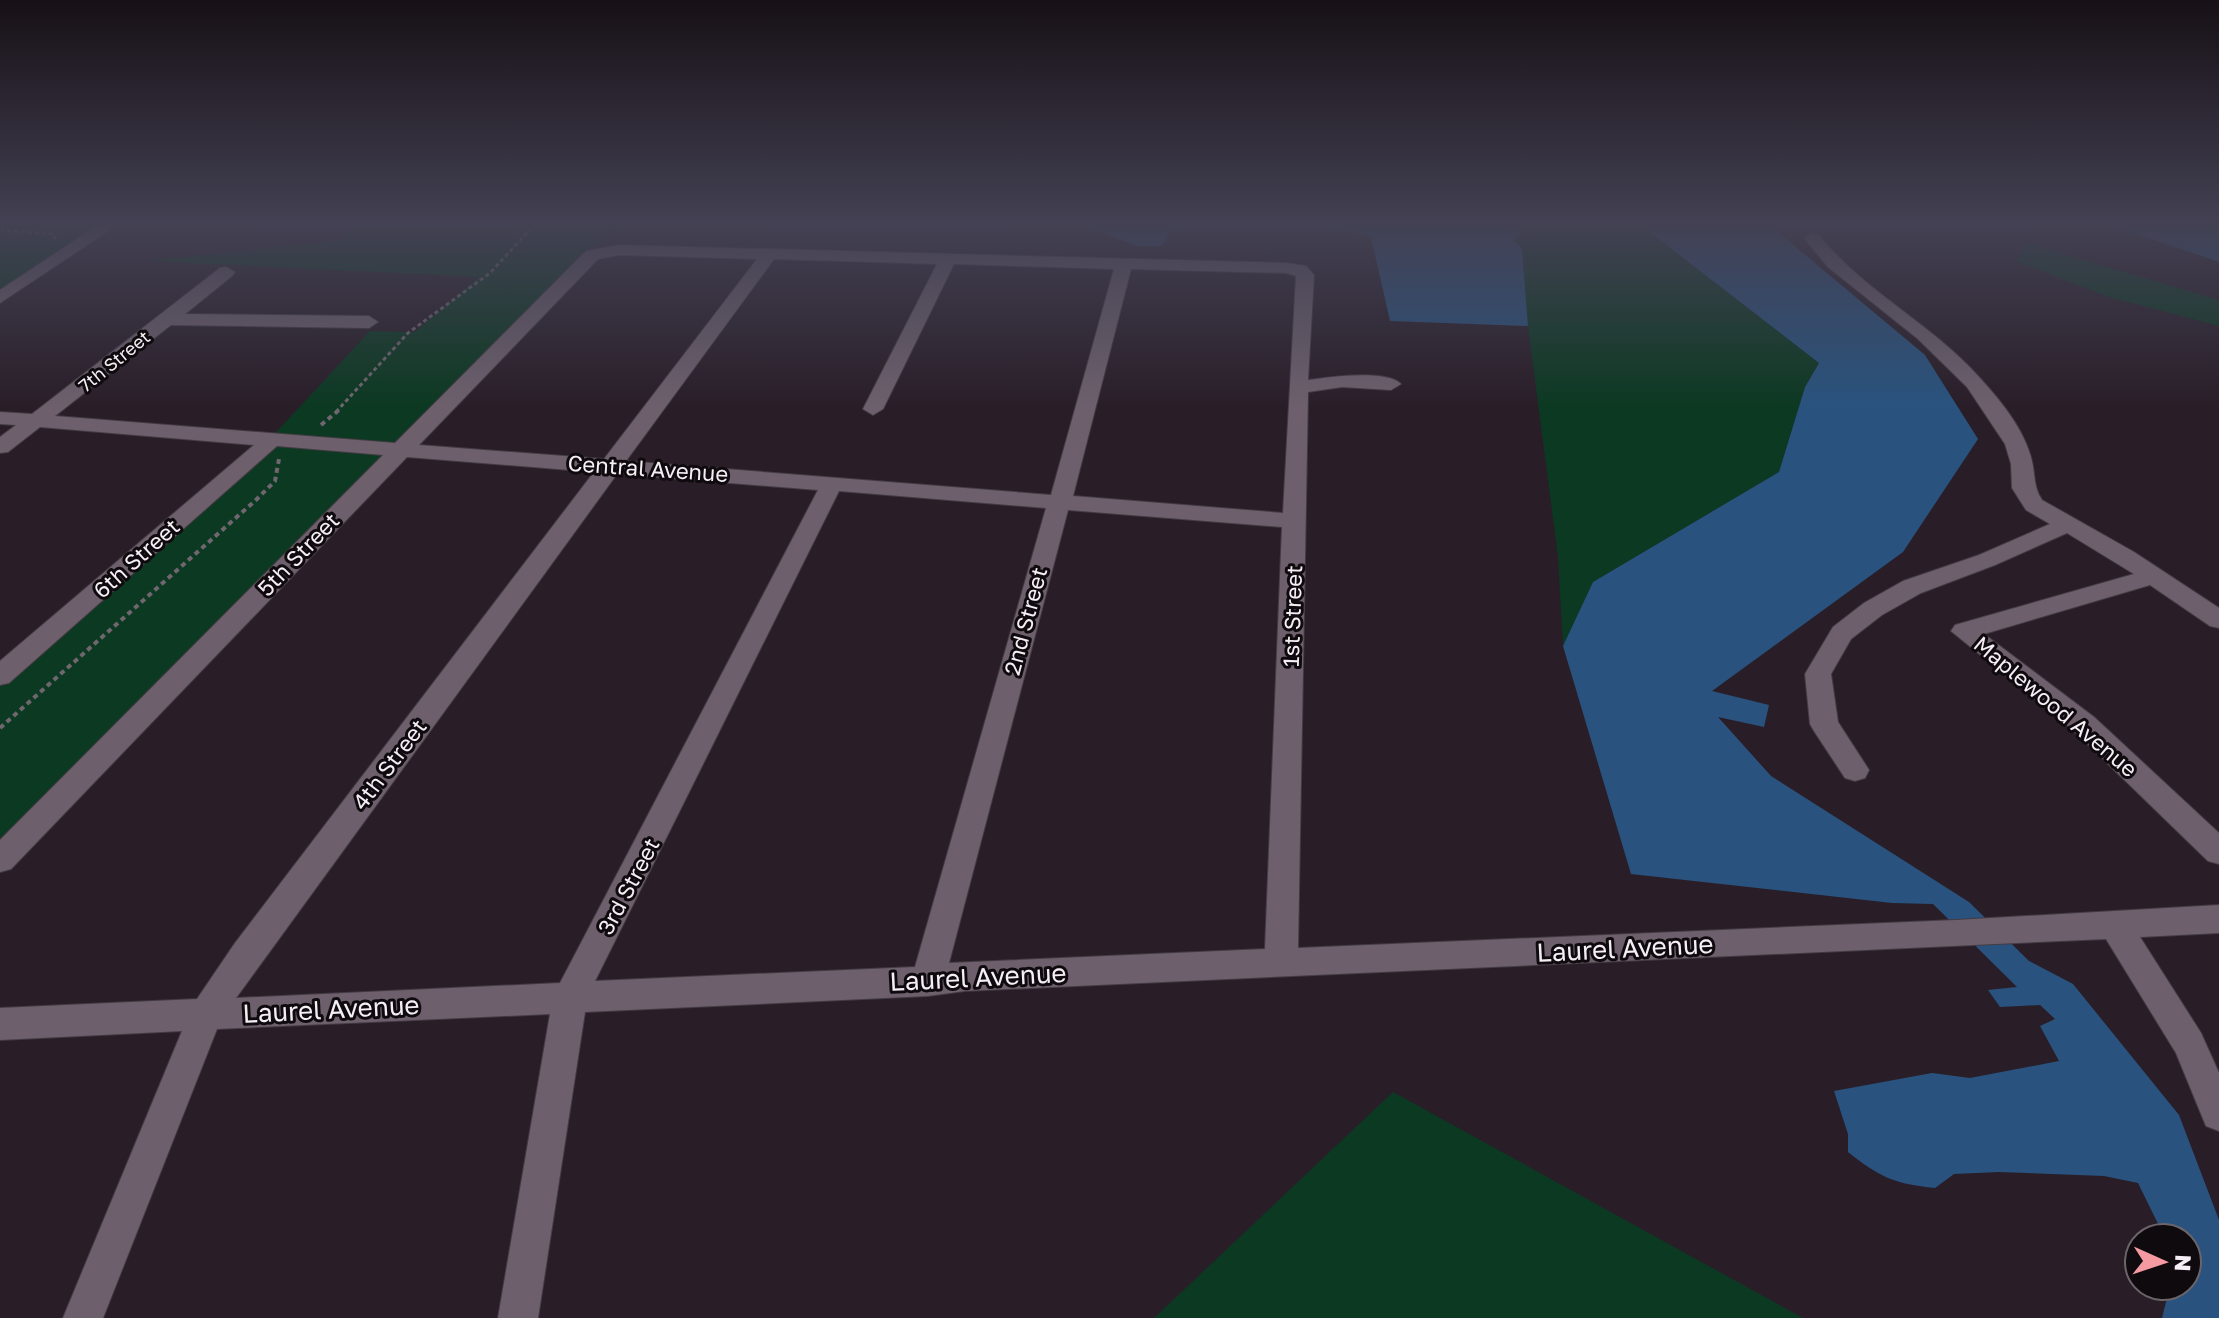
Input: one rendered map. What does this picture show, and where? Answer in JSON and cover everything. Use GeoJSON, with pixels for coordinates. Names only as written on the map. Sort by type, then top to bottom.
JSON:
{"type":"FeatureCollection","features":[{"type":"Feature","properties":{"kind":"street"},"geometry":{"type":"LineString","coordinates":[[0,298],[20,285]]}},
{"type":"Feature","properties":{"kind":"street","name":"7th Street"},"geometry":{"type":"LineString","coordinates":[[0,447],[70,396],[210,285]]}},
{"type":"Feature","properties":{"kind":"street","name":"5th Street"},"geometry":{"type":"LineString","coordinates":[[0,860],[563,285]]}},
{"type":"Feature","properties":{"kind":"street","name":"4th Street"},"geometry":{"type":"LineString","coordinates":[[83,1318],[206,1015],[247,953],[747,285]]}},
{"type":"Feature","properties":{"kind":"street"},"geometry":{"type":"LineString","coordinates":[[873,409],[935,285]]}},
{"type":"Feature","properties":{"kind":"street","name":"2nd Street"},"geometry":{"type":"LineString","coordinates":[[928,981],[1118,285]]}},
{"type":"Feature","properties":{"kind":"street","name":"1st Street"},"geometry":{"type":"LineString","coordinates":[[1281,963],[1298,388],[1304,285]]}},
{"type":"Feature","properties":{"kind":"street"},"geometry":{"type":"LineString","coordinates":[[1860,285],[1947,353],[1992,405],[2020,448],[2023,488],[2034,505],[2153,576],[2219,620]]}},
{"type":"Feature","properties":{"kind":"street"},"geometry":{"type":"LineString","coordinates":[[167,319],[369,322]]}},
{"type":"Feature","properties":{"kind":"street"},"geometry":{"type":"LineString","coordinates":[[1298,388],[1342,381],[1391,384]]}},
{"type":"Feature","properties":{"kind":"street","name":"Central Avenue"},"geometry":{"type":"LineString","coordinates":[[0,418],[276,445],[400,449],[1295,521]]}},
{"type":"Feature","properties":{"kind":"street","name":"6th Street"},"geometry":{"type":"LineString","coordinates":[[0,676],[276,445]]}},
{"type":"Feature","properties":{"kind":"street","name":"3rd Street"},"geometry":{"type":"LineString","coordinates":[[518,1318],[570,997],[832,484]]}},
{"type":"Feature","properties":{"kind":"street"},"geometry":{"type":"LineString","coordinates":[[1855,770],[1824,724],[1818,674],[1842,633],[1873,609],[1912,587],[1987,560],[2067,525]]}},
{"type":"Feature","properties":{"kind":"street","name":"Maplewood Avenue"},"geometry":{"type":"LineString","coordinates":[[2153,576],[1964,631],[2084,724],[2219,852]]}},
{"type":"Feature","properties":{"kind":"street","name":"Laurel Avenue"},"geometry":{"type":"LineString","coordinates":[[0,1024],[928,981],[965,976],[1956,934],[2219,919]]}},
{"type":"Feature","properties":{"kind":"street"},"geometry":{"type":"LineString","coordinates":[[2114,924],[2189,1044],[2219,1114]]}},
{"type":"Feature","properties":{"kind":"path"},"geometry":{"type":"LineString","coordinates":[[315,427],[338,412],[396,345],[428,316],[472,285]]}},
{"type":"Feature","properties":{"kind":"path"},"geometry":{"type":"LineString","coordinates":[[0,728],[272,484],[276,445]]}},
{"type":"Feature","properties":{"kind":"green space"},"geometry":{"type":"Polygon","coordinates":[[[0,285],[20,285],[0,298],[0,285]]]}},
{"type":"Feature","properties":{"kind":"green space"},"geometry":{"type":"Polygon","coordinates":[[[470,285],[553,285],[0,862],[0,662],[268,441],[370,331],[415,332],[470,285]]]}},
{"type":"Feature","properties":{"kind":"green space"},"geometry":{"type":"Polygon","coordinates":[[[1525,285],[1718,285],[1819,363],[1805,387],[1779,472],[1593,582],[1563,646],[1558,557],[1525,285]]]}},
{"type":"Feature","properties":{"kind":"green space"},"geometry":{"type":"Polygon","coordinates":[[[2077,285],[2167,285],[2219,300],[2219,326],[2109,297],[2077,285]]]}},
{"type":"Feature","properties":{"kind":"green space"},"geometry":{"type":"Polygon","coordinates":[[[1393,1092],[1803,1318],[1154,1318],[1393,1092]]]}},
{"type":"Feature","properties":{"kind":"water"},"geometry":{"type":"Polygon","coordinates":[[[1382,285],[1525,285],[1528,326],[1390,321],[1382,285]]]}},
{"type":"Feature","properties":{"kind":"water"},"geometry":{"type":"Polygon","coordinates":[[[1718,285],[1841,285],[1925,355],[1978,439],[1903,552],[1712,691],[1769,705],[1764,727],[1718,717],[1771,776],[1969,902],[2029,961],[2073,984],[2179,1115],[2219,1220],[2219,1318],[2162,1318],[2166,1302],[2203,1302],[2203,1222],[2157,1222],[2138,1183],[2104,1176],[1999,1172],[1954,1174],[1935,1188],[1888,1178],[1848,1152],[1848,1134],[1834,1091],[1932,1073],[1970,1078],[2059,1061],[2040,1026],[2055,1019],[2040,1005],[2000,1007],[1988,990],[2017,987],[1933,904],[1892,903],[1631,874],[1563,646],[1593,582],[1779,472],[1805,387],[1819,363],[1718,285]]]}}]}
